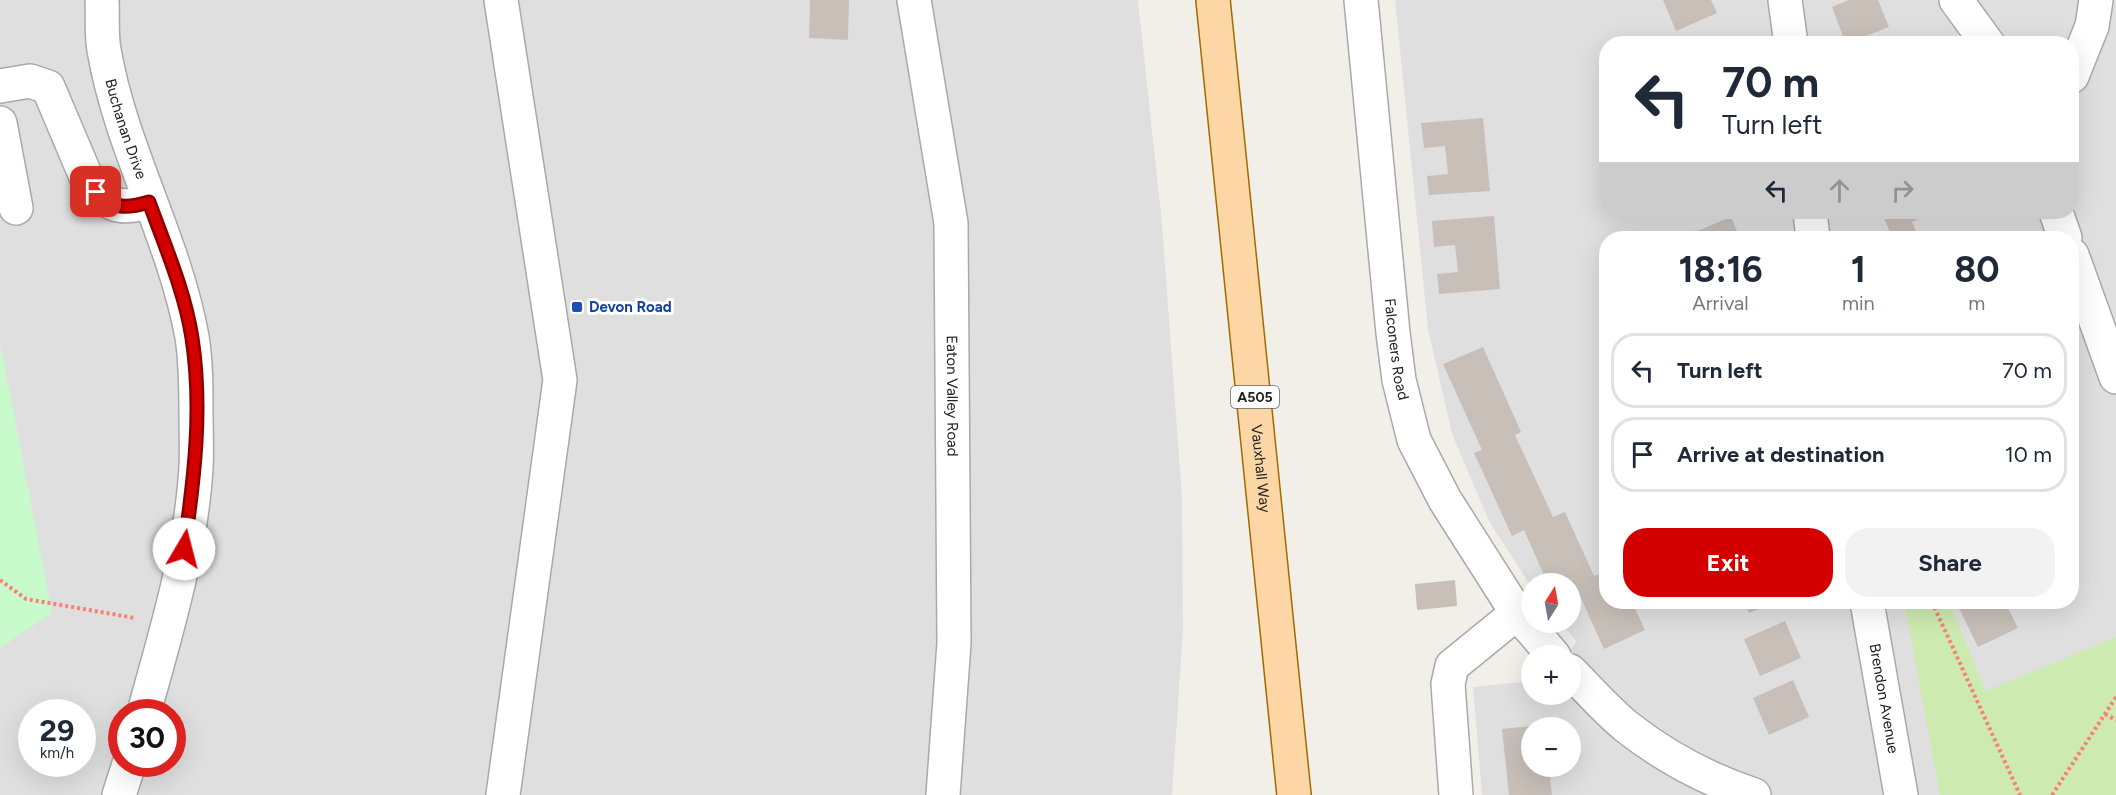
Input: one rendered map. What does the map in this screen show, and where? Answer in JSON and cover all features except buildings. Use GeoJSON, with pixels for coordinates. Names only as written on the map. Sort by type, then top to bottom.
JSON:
{"type":"FeatureCollection","features":[{"type":"Feature","properties":{"kind":"main road","name":"Vauxhall Way"},"geometry":{"type":"LineString","coordinates":[[1213,0],[1294,795]]}},
{"type":"Feature","properties":{"kind":"street","name":"Buchanan Drive"},"geometry":{"type":"LineString","coordinates":[[102,0],[104,48],[113,90],[177,282],[191,336],[196,371],[196,469],[184,549],[168,624],[148,699]]}},
{"type":"Feature","properties":{"kind":"street"},"geometry":{"type":"LineString","coordinates":[[501,0],[561,380],[503,795]]}},
{"type":"Feature","properties":{"kind":"street","name":"Eaton Valley Road"},"geometry":{"type":"LineString","coordinates":[[914,0],[951,223],[954,643],[943,795]]}},
{"type":"Feature","properties":{"kind":"street","name":"Falconers Road"},"geometry":{"type":"LineString","coordinates":[[1361,0],[1393,333],[1399,380],[1411,430],[1445,501],[1517,613],[1545,645]]}},
{"type":"Feature","properties":{"kind":"street"},"geometry":{"type":"LineString","coordinates":[[1785,0],[1790,36]]}},
{"type":"Feature","properties":{"kind":"street"},"geometry":{"type":"LineString","coordinates":[[1956,0],[1982,36]]}},
{"type":"Feature","properties":{"kind":"street"},"geometry":{"type":"LineString","coordinates":[[2079,58],[2092,26],[2096,0]]}},
{"type":"Feature","properties":{"kind":"street"},"geometry":{"type":"LineString","coordinates":[[0,86],[30,81],[48,87],[87,179],[96,192],[118,206],[129,208],[149,202]]}},
{"type":"Feature","properties":{"kind":"street"},"geometry":{"type":"LineString","coordinates":[[0,123],[16,208]]}},
{"type":"Feature","properties":{"kind":"street"},"geometry":{"type":"LineString","coordinates":[[2079,274],[2116,377]]}},
{"type":"Feature","properties":{"kind":"street","name":"Brendon Avenue"},"geometry":{"type":"LineString","coordinates":[[1868,609],[1901,795]]}},
{"type":"Feature","properties":{"kind":"street"},"geometry":{"type":"LineString","coordinates":[[1456,795],[1448,684],[1452,666],[1517,613]]}},
{"type":"Feature","properties":{"kind":"street"},"geometry":{"type":"LineString","coordinates":[[1581,682],[1627,726],[1670,755],[1720,783],[1754,795]]}},
{"type":"Feature","properties":{"kind":"street"},"geometry":{"type":"LineString","coordinates":[[119,795],[125,777]]}},
{"type":"Feature","properties":{"kind":"path"},"geometry":{"type":"LineString","coordinates":[[0,580],[26,599],[168,624]]}},
{"type":"Feature","properties":{"kind":"path"},"geometry":{"type":"LineString","coordinates":[[1935,609],[2019,795]]}},
{"type":"Feature","properties":{"kind":"path"},"geometry":{"type":"LineString","coordinates":[[2052,795],[2116,697]]}},
{"type":"Feature","properties":{"kind":"path"},"geometry":{"type":"LineString","coordinates":[[2105,714],[2116,720]]}},
{"type":"Feature","properties":{"kind":"shaded area"},"geometry":{"type":"Polygon","coordinates":[[[0,0],[1138,0],[1162,224],[1182,497],[1183,629],[1172,795],[0,795],[0,0]]]}},
{"type":"Feature","properties":{"kind":"shaded area"},"geometry":{"type":"Polygon","coordinates":[[[1395,0],[2116,0],[2116,795],[1482,795],[1473,687],[1521,682],[1521,705],[1581,705],[1581,645],[1574,645],[1577,642],[1569,633],[1581,633],[1581,573],[1522,573],[1489,521],[1452,434],[1428,329],[1395,0]]]}},
{"type":"Feature","properties":{"kind":"green space"},"geometry":{"type":"Polygon","coordinates":[[[0,342],[52,613],[0,648],[0,342]]]}},
{"type":"Feature","properties":{"kind":"green space"},"geometry":{"type":"Polygon","coordinates":[[[1905,609],[1952,609],[1986,691],[2116,637],[2116,795],[1940,795],[1905,609]]]}},
{"type":"Feature","properties":{"kind":"place","name":"Devon Road"},"geometry":{"type":"Point","coordinates":[577,307]}},
{"type":"Feature","properties":{"kind":"route"},"geometry":{"type":"LineString","coordinates":[[96,192],[105,200],[118,206],[129,208],[149,202],[177,282],[191,336],[196,371],[196,469],[184,549]]}}]}
